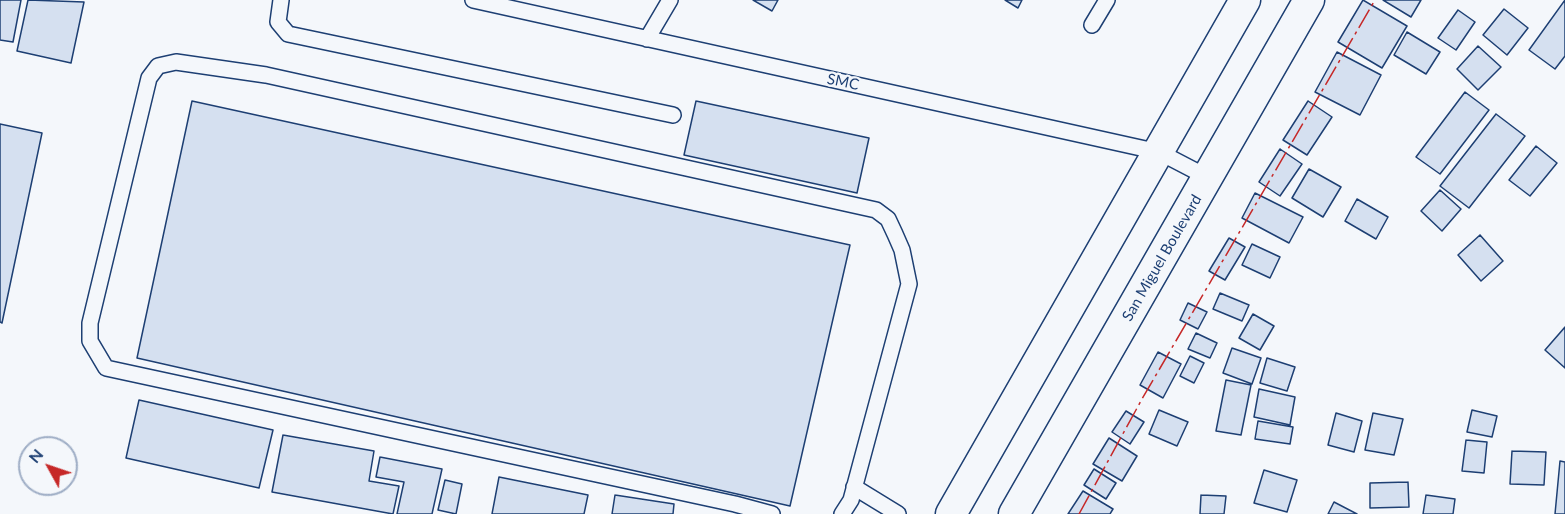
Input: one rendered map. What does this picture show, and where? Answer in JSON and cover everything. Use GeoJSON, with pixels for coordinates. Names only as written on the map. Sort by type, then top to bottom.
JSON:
{"type":"FeatureCollection","features":[{"type":"Feature","properties":{"kind":"street"},"geometry":{"type":"LineString","coordinates":[[951,514],[1245,0]]}},
{"type":"Feature","properties":{"kind":"street","name":"San Miguel Boulevard"},"geometry":{"type":"LineString","coordinates":[[1014,514],[1209,178],[1309,0]]}},
{"type":"Feature","properties":{"kind":"lane"},"geometry":{"type":"LineString","coordinates":[[281,0],[278,22],[288,34],[673,115]]}},
{"type":"Feature","properties":{"kind":"lane","name":"SMC"},"geometry":{"type":"LineString","coordinates":[[473,0],[1159,152],[1209,178]]}},
{"type":"Feature","properties":{"kind":"lane"},"geometry":{"type":"LineString","coordinates":[[647,39],[670,0]]}},
{"type":"Feature","properties":{"kind":"lane"},"geometry":{"type":"LineString","coordinates":[[1092,25],[1107,0]]}},
{"type":"Feature","properties":{"kind":"lane"},"geometry":{"type":"LineString","coordinates":[[772,514],[735,504],[106,368],[90,341],[90,323],[149,78],[158,66],[176,62],[266,75],[876,210],[888,219],[895,234],[902,250],[909,284],[851,500],[842,514]]}},
{"type":"Feature","properties":{"kind":"lane"},"geometry":{"type":"LineString","coordinates":[[854,487],[898,514]]}},
{"type":"Feature","properties":{"kind":"building"},"geometry":{"type":"Polygon","coordinates":[[[0,0],[21,0],[13,42],[0,40],[0,0]]]}},
{"type":"Feature","properties":{"kind":"building"},"geometry":{"type":"Polygon","coordinates":[[[28,0],[84,2],[71,63],[17,51],[28,0]]]}},
{"type":"Feature","properties":{"kind":"building"},"geometry":{"type":"Polygon","coordinates":[[[753,0],[778,0],[772,11],[753,0]]]}},
{"type":"Feature","properties":{"kind":"building"},"geometry":{"type":"Polygon","coordinates":[[[1005,0],[1022,0],[1018,8],[1005,0]]]}},
{"type":"Feature","properties":{"kind":"building"},"geometry":{"type":"Polygon","coordinates":[[[1363,0],[1407,26],[1382,68],[1338,42],[1363,0]]]}},
{"type":"Feature","properties":{"kind":"building"},"geometry":{"type":"Polygon","coordinates":[[[1383,0],[1421,0],[1411,17],[1383,0]]]}},
{"type":"Feature","properties":{"kind":"building"},"geometry":{"type":"Polygon","coordinates":[[[1565,0],[1565,56],[1555,69],[1529,50],[1565,0]]]}},
{"type":"Feature","properties":{"kind":"building"},"geometry":{"type":"Polygon","coordinates":[[[1504,9],[1528,28],[1507,55],[1483,35],[1504,9]]]}},
{"type":"Feature","properties":{"kind":"building"},"geometry":{"type":"Polygon","coordinates":[[[1458,10],[1475,22],[1456,50],[1438,38],[1458,10]]]}},
{"type":"Feature","properties":{"kind":"building"},"geometry":{"type":"Polygon","coordinates":[[[1407,32],[1440,52],[1426,74],[1394,55],[1407,32]]]}},
{"type":"Feature","properties":{"kind":"building"},"geometry":{"type":"Polygon","coordinates":[[[1478,46],[1501,67],[1478,90],[1457,69],[1478,46]]]}},
{"type":"Feature","properties":{"kind":"building"},"geometry":{"type":"Polygon","coordinates":[[[1337,52],[1381,75],[1360,115],[1315,92],[1337,52]]]}},
{"type":"Feature","properties":{"kind":"building"},"geometry":{"type":"Polygon","coordinates":[[[1465,92],[1489,110],[1440,174],[1416,157],[1465,92]]]}},
{"type":"Feature","properties":{"kind":"building"},"geometry":{"type":"Polygon","coordinates":[[[192,101],[850,245],[790,506],[137,358],[192,101]]]}},
{"type":"Feature","properties":{"kind":"building"},"geometry":{"type":"Polygon","coordinates":[[[696,101],[869,138],[857,193],[684,155],[696,101]]]}},
{"type":"Feature","properties":{"kind":"building"},"geometry":{"type":"Polygon","coordinates":[[[1308,101],[1332,117],[1307,155],[1283,140],[1308,101]]]}},
{"type":"Feature","properties":{"kind":"building"},"geometry":{"type":"Polygon","coordinates":[[[1496,114],[1525,136],[1469,208],[1440,186],[1496,114]]]}},
{"type":"Feature","properties":{"kind":"building"},"geometry":{"type":"Polygon","coordinates":[[[0,124],[42,133],[2,323],[0,322],[0,124]]]}},
{"type":"Feature","properties":{"kind":"building"},"geometry":{"type":"Polygon","coordinates":[[[1536,146],[1557,163],[1530,196],[1509,180],[1536,146]]]}},
{"type":"Feature","properties":{"kind":"building"},"geometry":{"type":"Polygon","coordinates":[[[1280,149],[1302,164],[1280,196],[1259,182],[1280,149]]]}},
{"type":"Feature","properties":{"kind":"building"},"geometry":{"type":"Polygon","coordinates":[[[1309,169],[1341,187],[1323,217],[1292,198],[1309,169]]]}},
{"type":"Feature","properties":{"kind":"building"},"geometry":{"type":"Polygon","coordinates":[[[1440,190],[1461,209],[1442,231],[1421,211],[1440,190]]]}},
{"type":"Feature","properties":{"kind":"building"},"geometry":{"type":"Polygon","coordinates":[[[1255,193],[1303,217],[1289,243],[1242,218],[1255,193]]]}},
{"type":"Feature","properties":{"kind":"building"},"geometry":{"type":"Polygon","coordinates":[[[1357,199],[1388,217],[1376,239],[1345,221],[1357,199]]]}},
{"type":"Feature","properties":{"kind":"building"},"geometry":{"type":"Polygon","coordinates":[[[1480,235],[1503,261],[1481,281],[1458,255],[1480,235]]]}},
{"type":"Feature","properties":{"kind":"building"},"geometry":{"type":"Polygon","coordinates":[[[1229,238],[1245,247],[1225,280],[1209,271],[1229,238]]]}},
{"type":"Feature","properties":{"kind":"building"},"geometry":{"type":"Polygon","coordinates":[[[1252,244],[1280,257],[1270,278],[1242,265],[1252,244]]]}},
{"type":"Feature","properties":{"kind":"building"},"geometry":{"type":"Polygon","coordinates":[[[1220,293],[1249,305],[1242,321],[1213,309],[1220,293]]]}},
{"type":"Feature","properties":{"kind":"building"},"geometry":{"type":"Polygon","coordinates":[[[1188,303],[1207,312],[1198,329],[1180,320],[1188,303]]]}},
{"type":"Feature","properties":{"kind":"building"},"geometry":{"type":"Polygon","coordinates":[[[1253,314],[1274,326],[1260,350],[1239,338],[1253,314]]]}},
{"type":"Feature","properties":{"kind":"building"},"geometry":{"type":"Polygon","coordinates":[[[1565,327],[1565,368],[1545,350],[1565,327]]]}},
{"type":"Feature","properties":{"kind":"building"},"geometry":{"type":"Polygon","coordinates":[[[1196,333],[1217,343],[1210,358],[1188,349],[1196,333]]]}},
{"type":"Feature","properties":{"kind":"building"},"geometry":{"type":"Polygon","coordinates":[[[1232,348],[1261,358],[1252,384],[1223,373],[1232,348]]]}},
{"type":"Feature","properties":{"kind":"building"},"geometry":{"type":"Polygon","coordinates":[[[1158,352],[1181,364],[1163,398],[1140,385],[1158,352]]]}},
{"type":"Feature","properties":{"kind":"building"},"geometry":{"type":"Polygon","coordinates":[[[1190,356],[1204,363],[1194,383],[1180,376],[1190,356]]]}},
{"type":"Feature","properties":{"kind":"building"},"geometry":{"type":"Polygon","coordinates":[[[1267,358],[1295,367],[1287,391],[1260,383],[1267,358]]]}},
{"type":"Feature","properties":{"kind":"building"},"geometry":{"type":"Polygon","coordinates":[[[1226,380],[1251,385],[1241,435],[1216,431],[1226,380]]]}},
{"type":"Feature","properties":{"kind":"building"},"geometry":{"type":"Polygon","coordinates":[[[1259,389],[1295,397],[1290,425],[1254,417],[1259,389]]]}},
{"type":"Feature","properties":{"kind":"building"},"geometry":{"type":"Polygon","coordinates":[[[139,400],[273,430],[259,488],[126,458],[139,400]]]}},
{"type":"Feature","properties":{"kind":"building"},"geometry":{"type":"Polygon","coordinates":[[[1159,410],[1188,422],[1177,446],[1149,434],[1159,410]]]}},
{"type":"Feature","properties":{"kind":"building"},"geometry":{"type":"Polygon","coordinates":[[[1472,410],[1497,416],[1492,437],[1467,432],[1472,410]]]}},
{"type":"Feature","properties":{"kind":"building"},"geometry":{"type":"Polygon","coordinates":[[[1126,411],[1144,422],[1130,444],[1112,432],[1126,411]]]}},
{"type":"Feature","properties":{"kind":"building"},"geometry":{"type":"Polygon","coordinates":[[[1336,413],[1362,421],[1354,452],[1328,445],[1336,413]]]}},
{"type":"Feature","properties":{"kind":"building"},"geometry":{"type":"Polygon","coordinates":[[[1373,413],[1403,419],[1394,455],[1365,450],[1373,413]]]}},
{"type":"Feature","properties":{"kind":"building"},"geometry":{"type":"Polygon","coordinates":[[[1258,421],[1293,427],[1290,444],[1255,439],[1258,421]]]}},
{"type":"Feature","properties":{"kind":"building"},"geometry":{"type":"Polygon","coordinates":[[[283,435],[374,451],[369,481],[399,486],[393,514],[272,492],[283,435]]]}},
{"type":"Feature","properties":{"kind":"building"},"geometry":{"type":"Polygon","coordinates":[[[1109,438],[1137,456],[1122,481],[1093,464],[1109,438]]]}},
{"type":"Feature","properties":{"kind":"building"},"geometry":{"type":"Polygon","coordinates":[[[1466,440],[1487,442],[1484,473],[1462,471],[1466,440]]]}},
{"type":"Feature","properties":{"kind":"building"},"geometry":{"type":"Polygon","coordinates":[[[1512,451],[1546,452],[1544,485],[1510,484],[1512,451]]]}},
{"type":"Feature","properties":{"kind":"building"},"geometry":{"type":"Polygon","coordinates":[[[380,457],[442,469],[432,514],[397,514],[404,482],[376,477],[380,457]]]}},
{"type":"Feature","properties":{"kind":"building"},"geometry":{"type":"Polygon","coordinates":[[[1560,461],[1565,462],[1565,514],[1555,514],[1560,461]]]}},
{"type":"Feature","properties":{"kind":"building"},"geometry":{"type":"Polygon","coordinates":[[[1094,469],[1116,483],[1106,499],[1084,485],[1094,469]]]}},
{"type":"Feature","properties":{"kind":"building"},"geometry":{"type":"Polygon","coordinates":[[[1264,470],[1297,480],[1287,512],[1254,503],[1264,470]]]}},
{"type":"Feature","properties":{"kind":"building"},"geometry":{"type":"Polygon","coordinates":[[[499,477],[588,495],[584,514],[492,514],[499,477]]]}},
{"type":"Feature","properties":{"kind":"building"},"geometry":{"type":"Polygon","coordinates":[[[445,480],[462,484],[456,514],[438,510],[445,480]]]}},
{"type":"Feature","properties":{"kind":"building"},"geometry":{"type":"Polygon","coordinates":[[[1408,482],[1409,507],[1370,508],[1370,483],[1408,482]]]}},
{"type":"Feature","properties":{"kind":"building"},"geometry":{"type":"Polygon","coordinates":[[[1083,491],[1113,509],[1110,514],[1068,514],[1083,491]]]}},
{"type":"Feature","properties":{"kind":"building"},"geometry":{"type":"Polygon","coordinates":[[[615,495],[674,504],[673,514],[612,514],[615,495]]]}},
{"type":"Feature","properties":{"kind":"building"},"geometry":{"type":"Polygon","coordinates":[[[1201,495],[1226,496],[1224,514],[1200,514],[1201,495]]]}},
{"type":"Feature","properties":{"kind":"building"},"geometry":{"type":"Polygon","coordinates":[[[1426,495],[1455,499],[1453,514],[1423,514],[1426,495]]]}},
{"type":"Feature","properties":{"kind":"building"},"geometry":{"type":"Polygon","coordinates":[[[1334,502],[1357,514],[1328,514],[1334,502]]]}},
{"type":"Feature","properties":{"kind":"power"},"geometry":{"type":"LineString","coordinates":[[1079,514],[1142,399],[1375,0]]}}]}
